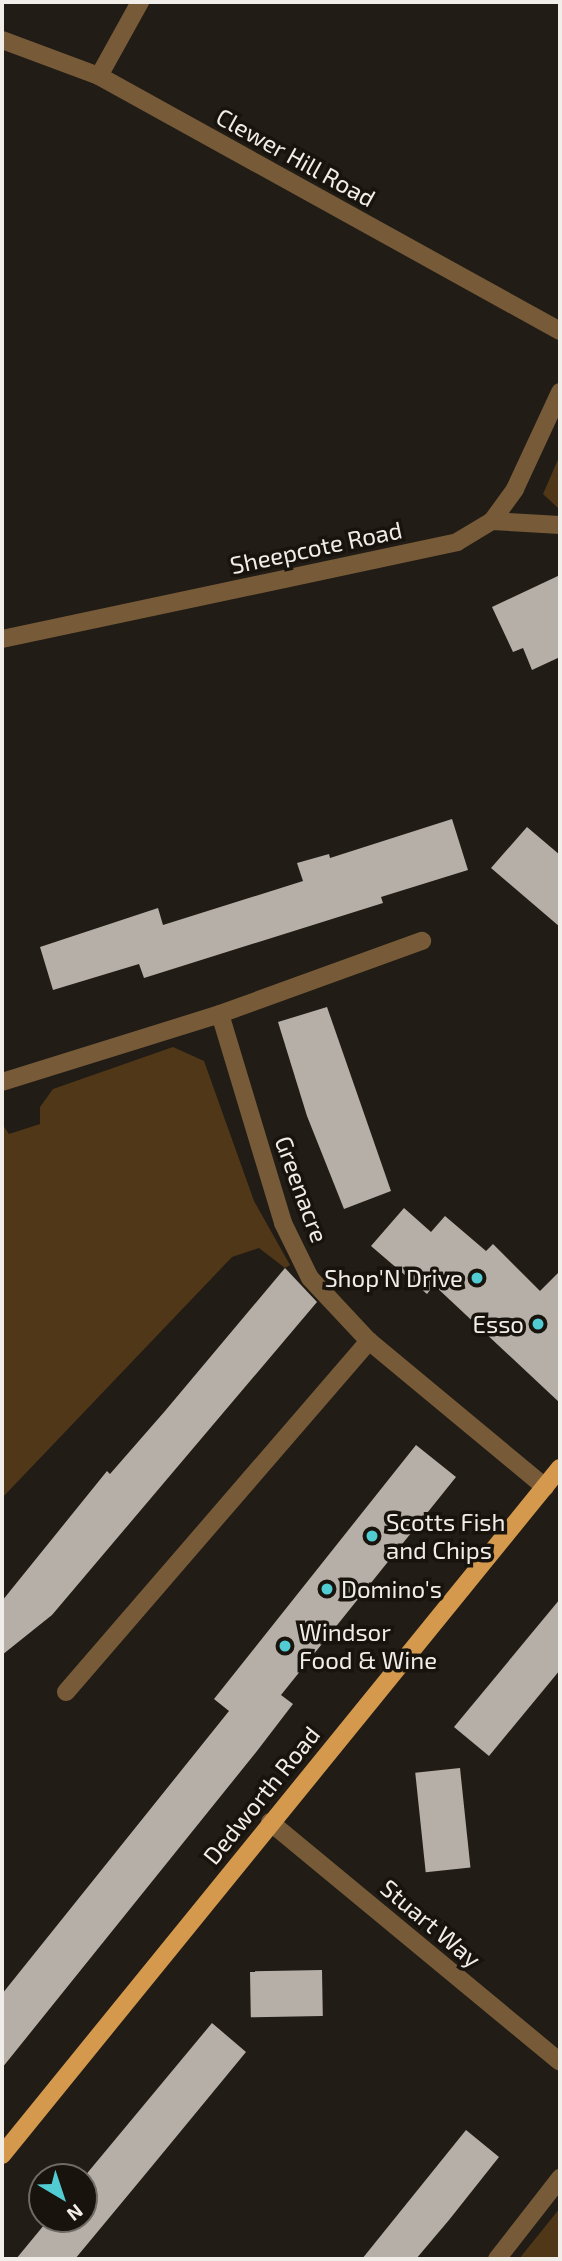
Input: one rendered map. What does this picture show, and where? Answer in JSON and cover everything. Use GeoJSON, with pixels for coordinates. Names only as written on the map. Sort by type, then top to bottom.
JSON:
{"type":"FeatureCollection","features":[{"type":"Feature","properties":{"kind":"main road","name":"Dedworth Road"},"geometry":{"type":"LineString","coordinates":[[2,2155],[560,1468]]}},
{"type":"Feature","properties":{"kind":"street"},"geometry":{"type":"LineString","coordinates":[[99,75],[140,2]]}},
{"type":"Feature","properties":{"kind":"street","name":"Clewer Hill Road"},"geometry":{"type":"LineString","coordinates":[[2,40],[99,75],[560,331]]}},
{"type":"Feature","properties":{"kind":"street","name":"Sheepcote Road"},"geometry":{"type":"LineString","coordinates":[[2,639],[457,542],[492,521],[515,489],[560,392]]}},
{"type":"Feature","properties":{"kind":"street"},"geometry":{"type":"LineString","coordinates":[[492,521],[560,525]]}},
{"type":"Feature","properties":{"kind":"street"},"geometry":{"type":"LineString","coordinates":[[2,1082],[220,1014],[422,941]]}},
{"type":"Feature","properties":{"kind":"street","name":"Greenacre"},"geometry":{"type":"LineString","coordinates":[[220,1014],[283,1223],[310,1278],[369,1341],[545,1487]]}},
{"type":"Feature","properties":{"kind":"street"},"geometry":{"type":"LineString","coordinates":[[66,1692],[369,1341]]}},
{"type":"Feature","properties":{"kind":"street","name":"Stuart Way"},"geometry":{"type":"LineString","coordinates":[[270,1822],[560,2062]]}},
{"type":"Feature","properties":{"kind":"street"},"geometry":{"type":"LineString","coordinates":[[497,2259],[560,2178]]}},
{"type":"Feature","properties":{"kind":"shaded area"},"geometry":{"type":"Polygon","coordinates":[[[560,455],[560,510],[543,494],[560,455]]]}},
{"type":"Feature","properties":{"kind":"shaded area"},"geometry":{"type":"Polygon","coordinates":[[[173,1047],[204,1061],[254,1201],[290,1265],[285,1268],[259,1248],[232,1257],[2,1498],[2,1124],[9,1134],[40,1124],[40,1107],[53,1089],[173,1047]]]}},
{"type":"Feature","properties":{"kind":"shaded area"},"geometry":{"type":"Polygon","coordinates":[[[560,2208],[560,2259],[519,2259],[560,2208]]]}},
{"type":"Feature","properties":{"kind":"building"},"geometry":{"type":"Polygon","coordinates":[[[560,575],[560,657],[532,670],[523,648],[513,652],[492,607],[560,575]]]}},
{"type":"Feature","properties":{"kind":"building"},"geometry":{"type":"Polygon","coordinates":[[[452,819],[468,870],[381,897],[383,903],[144,978],[139,964],[53,990],[40,947],[158,908],[163,925],[303,881],[297,863],[329,854],[330,858],[452,819]]]}},
{"type":"Feature","properties":{"kind":"building"},"geometry":{"type":"Polygon","coordinates":[[[527,827],[560,855],[560,927],[491,868],[527,827]]]}},
{"type":"Feature","properties":{"kind":"building"},"geometry":{"type":"Polygon","coordinates":[[[327,1007],[391,1191],[344,1209],[307,1116],[278,1022],[327,1007]]]}},
{"type":"Feature","properties":{"kind":"building"},"geometry":{"type":"Polygon","coordinates":[[[404,1208],[431,1232],[445,1216],[486,1251],[493,1244],[540,1291],[560,1271],[560,1403],[434,1285],[427,1294],[371,1246],[404,1208]]]}},
{"type":"Feature","properties":{"kind":"building"},"geometry":{"type":"Polygon","coordinates":[[[285,1268],[317,1302],[52,1615],[2,1655],[2,1601],[107,1471],[110,1474],[285,1268]]]}},
{"type":"Feature","properties":{"kind":"building"},"geometry":{"type":"Polygon","coordinates":[[[416,1445],[456,1477],[281,1695],[293,1704],[257,1751],[2,2068],[2,1994],[229,1711],[214,1699],[416,1445]]]}},
{"type":"Feature","properties":{"kind":"building"},"geometry":{"type":"Polygon","coordinates":[[[560,1599],[560,1670],[489,1756],[454,1727],[560,1599]]]}},
{"type":"Feature","properties":{"kind":"building"},"geometry":{"type":"Polygon","coordinates":[[[460,1768],[470,1867],[426,1872],[415,1773],[460,1768]]]}},
{"type":"Feature","properties":{"kind":"building"},"geometry":{"type":"Polygon","coordinates":[[[322,1970],[323,2016],[251,2017],[250,1971],[322,1970]]]}},
{"type":"Feature","properties":{"kind":"building"},"geometry":{"type":"Polygon","coordinates":[[[212,2023],[246,2052],[98,2231],[98,2163],[96,2163],[212,2023]]]}},
{"type":"Feature","properties":{"kind":"building"},"geometry":{"type":"Polygon","coordinates":[[[466,2130],[499,2157],[449,2220],[416,2259],[362,2259],[466,2130]]]}},
{"type":"Feature","properties":{"kind":"building"},"geometry":{"type":"Polygon","coordinates":[[[37,2233],[96,2233],[75,2259],[16,2259],[37,2233]]]}},
{"type":"Feature","properties":{"kind":"place","name":"Shop'N Drive"},"geometry":{"type":"Point","coordinates":[477,1278]}},
{"type":"Feature","properties":{"kind":"place","name":"Esso"},"geometry":{"type":"Point","coordinates":[538,1324]}},
{"type":"Feature","properties":{"kind":"place","name":"Scotts Fish and Chips"},"geometry":{"type":"Point","coordinates":[372,1536]}},
{"type":"Feature","properties":{"kind":"place","name":"Domino's"},"geometry":{"type":"Point","coordinates":[327,1589]}},
{"type":"Feature","properties":{"kind":"place","name":"Windsor Food & Wine"},"geometry":{"type":"Point","coordinates":[285,1646]}}]}
